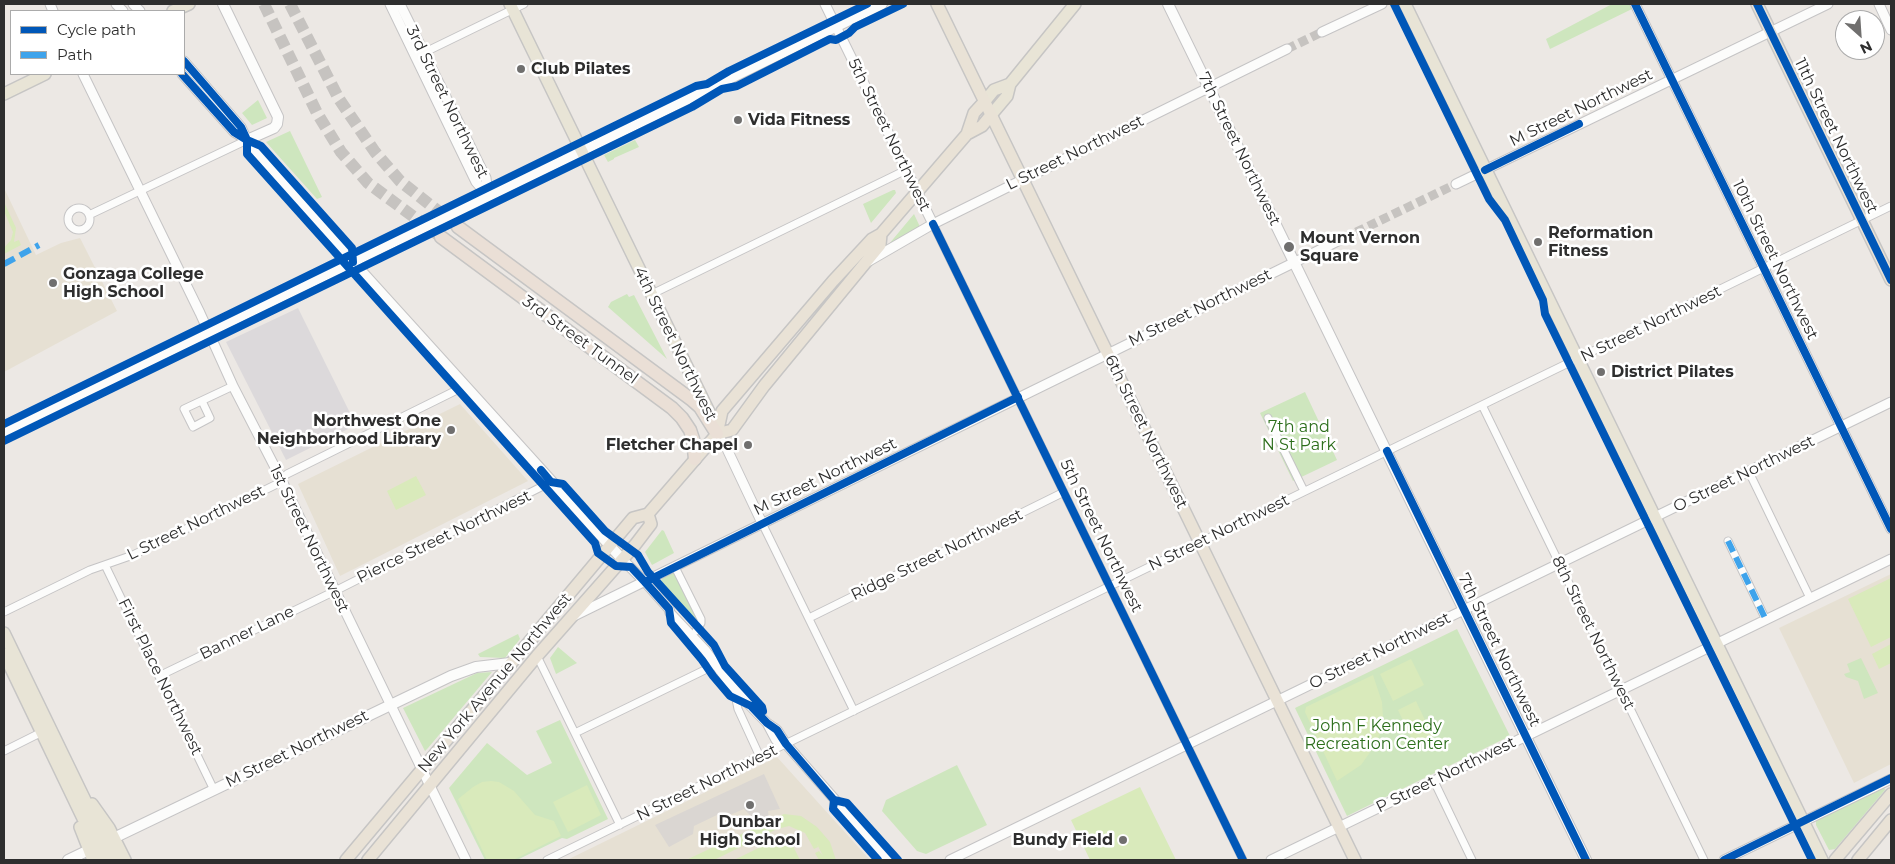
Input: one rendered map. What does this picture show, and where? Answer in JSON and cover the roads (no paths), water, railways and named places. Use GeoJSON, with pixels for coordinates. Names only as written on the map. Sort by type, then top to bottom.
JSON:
{"type":"FeatureCollection","features":[{"type":"Feature","properties":{"kind":"highway","name":"6th Street Northwest"},"geometry":{"type":"LineString","coordinates":[[937,4],[1354,860]]}},
{"type":"Feature","properties":{"kind":"highway","name":"11th Street Northwest"},"geometry":{"type":"LineString","coordinates":[[1757,4],[1891,280]]}},
{"type":"Feature","properties":{"kind":"highway","name":"New York Avenue Northwest"},"geometry":{"type":"LineString","coordinates":[[967,134],[974,113],[985,101]]}},
{"type":"Feature","properties":{"kind":"highway","name":"New York Avenue Northwest"},"geometry":{"type":"LineString","coordinates":[[346,860],[633,518],[648,514],[717,434],[722,411],[832,281],[872,239],[881,234],[967,134],[982,126],[991,115]]}},
{"type":"Feature","properties":{"kind":"highway","name":"3rd Street Tunnel"},"geometry":{"type":"LineString","coordinates":[[458,228],[692,400],[700,407],[717,434]]}},
{"type":"Feature","properties":{"kind":"highway","name":"New York Avenue Northwest"},"geometry":{"type":"LineString","coordinates":[[717,434],[732,430],[764,386],[880,245],[881,234]]}},
{"type":"Feature","properties":{"kind":"highway","name":"3rd Street Tunnel"},"geometry":{"type":"LineString","coordinates":[[441,237],[672,408],[690,430],[695,459]]}},
{"type":"Feature","properties":{"kind":"highway","name":"New York Avenue Northwest"},"geometry":{"type":"LineString","coordinates":[[368,860],[537,656],[651,524],[648,514]]}},
{"type":"Feature","properties":{"kind":"highway"},"geometry":{"type":"LineString","coordinates":[[1835,860],[1891,794]]}},
{"type":"Feature","properties":{"kind":"highway"},"geometry":{"type":"LineString","coordinates":[[1858,860],[1891,820]]}},
{"type":"Feature","properties":{"kind":"main road"},"geometry":{"type":"LineString","coordinates":[[175,10],[189,4]]}},
{"type":"Feature","properties":{"kind":"main road"},"geometry":{"type":"LineString","coordinates":[[224,4],[278,117],[278,122],[274,128],[247,140],[353,262],[609,546],[622,558]]}},
{"type":"Feature","properties":{"kind":"main road"},"geometry":{"type":"LineString","coordinates":[[4,432],[882,4]]}},
{"type":"Feature","properties":{"kind":"main road","name":"New York Avenue Northwest"},"geometry":{"type":"LineString","coordinates":[[991,115],[1008,96],[1010,84],[1075,4]]}},
{"type":"Feature","properties":{"kind":"main road","name":"7th Street Northwest"},"geometry":{"type":"LineString","coordinates":[[1168,4],[1586,860]]}},
{"type":"Feature","properties":{"kind":"main road"},"geometry":{"type":"LineString","coordinates":[[1405,4],[1822,860]]}},
{"type":"Feature","properties":{"kind":"main road","name":"4th Street Northwest"},"geometry":{"type":"LineString","coordinates":[[512,6],[710,414],[717,434]]}},
{"type":"Feature","properties":{"kind":"main road"},"geometry":{"type":"LineString","coordinates":[[4,94],[43,75]]}},
{"type":"Feature","properties":{"kind":"main road","name":"New York Avenue Northwest"},"geometry":{"type":"LineString","coordinates":[[985,101],[994,90],[1010,84]]}},
{"type":"Feature","properties":{"kind":"main road"},"geometry":{"type":"LineString","coordinates":[[4,633],[46,730],[79,799],[103,860]]}},
{"type":"Feature","properties":{"kind":"main road"},"geometry":{"type":"LineString","coordinates":[[4,654],[46,730]]}},
{"type":"Feature","properties":{"kind":"main road","name":"M Street Northwest"},"geometry":{"type":"LineString","coordinates":[[68,860],[99,847],[461,671],[482,666],[510,663]]}},
{"type":"Feature","properties":{"kind":"main road"},"geometry":{"type":"LineString","coordinates":[[79,799],[76,816],[99,847],[114,860]]}},
{"type":"Feature","properties":{"kind":"main road"},"geometry":{"type":"LineString","coordinates":[[99,847],[125,860]]}},
{"type":"Feature","properties":{"kind":"street","name":"3rd Street Northwest"},"geometry":{"type":"LineString","coordinates":[[390,4],[476,182],[488,196]]}},
{"type":"Feature","properties":{"kind":"street","name":"3rd Street Northwest"},"geometry":{"type":"LineString","coordinates":[[400,4],[486,178],[488,196]]}},
{"type":"Feature","properties":{"kind":"street"},"geometry":{"type":"LineString","coordinates":[[415,57],[512,6],[524,4]]}},
{"type":"Feature","properties":{"kind":"street","name":"5th Street Northwest"},"geometry":{"type":"LineString","coordinates":[[825,4],[1243,860]]}},
{"type":"Feature","properties":{"kind":"street"},"geometry":{"type":"LineString","coordinates":[[1322,32],[1382,4]]}},
{"type":"Feature","properties":{"kind":"street","name":"10th Street Northwest"},"geometry":{"type":"LineString","coordinates":[[1635,4],[1891,529]]}},
{"type":"Feature","properties":{"kind":"street","name":"M Street Northwest"},"geometry":{"type":"LineString","coordinates":[[1456,184],[1828,4]]}},
{"type":"Feature","properties":{"kind":"street"},"geometry":{"type":"LineString","coordinates":[[1879,4],[1891,30]]}},
{"type":"Feature","properties":{"kind":"street","name":"L Street Northwest"},"geometry":{"type":"LineString","coordinates":[[866,262],[933,224],[1287,49]]}},
{"type":"Feature","properties":{"kind":"street"},"geometry":{"type":"LineString","coordinates":[[185,62],[241,127],[247,140]]}},
{"type":"Feature","properties":{"kind":"street","name":"1st Street Northwest"},"geometry":{"type":"LineString","coordinates":[[83,75],[233,386],[281,479],[466,860]]}},
{"type":"Feature","properties":{"kind":"street"},"geometry":{"type":"LineString","coordinates":[[183,75],[234,132],[247,140]]}},
{"type":"Feature","properties":{"kind":"street"},"geometry":{"type":"LineString","coordinates":[[89,215],[247,140]]}},
{"type":"Feature","properties":{"kind":"street"},"geometry":{"type":"LineString","coordinates":[[652,294],[906,170]]}},
{"type":"Feature","properties":{"kind":"street","name":"N Street Northwest"},"geometry":{"type":"LineString","coordinates":[[547,860],[1891,206]]}},
{"type":"Feature","properties":{"kind":"street","name":"M Street Northwest"},"geometry":{"type":"LineString","coordinates":[[572,617],[1344,238]]}},
{"type":"Feature","properties":{"kind":"street"},"geometry":{"type":"LineString","coordinates":[[202,401],[233,386]]}},
{"type":"Feature","properties":{"kind":"street","name":"L Street Northwest"},"geometry":{"type":"LineString","coordinates":[[4,612],[90,570],[133,555],[275,485],[295,470],[465,386]]}},
{"type":"Feature","properties":{"kind":"street","name":"O Street Northwest"},"geometry":{"type":"LineString","coordinates":[[950,860],[1891,402]]}},
{"type":"Feature","properties":{"kind":"street","name":"8th Street Northwest"},"geometry":{"type":"LineString","coordinates":[[1482,405],[1704,860]]}},
{"type":"Feature","properties":{"kind":"street"},"geometry":{"type":"LineString","coordinates":[[1268,418],[1304,491]]}},
{"type":"Feature","properties":{"kind":"street","name":"4th Street Northwest"},"geometry":{"type":"LineString","coordinates":[[717,434],[727,449],[854,711]]}},
{"type":"Feature","properties":{"kind":"street"},"geometry":{"type":"LineString","coordinates":[[1749,472],[1810,598]]}},
{"type":"Feature","properties":{"kind":"street","name":"Pierce Street Northwest"},"geometry":{"type":"LineString","coordinates":[[335,591],[539,490],[551,482]]}},
{"type":"Feature","properties":{"kind":"street","name":"Ridge Street Northwest"},"geometry":{"type":"LineString","coordinates":[[809,618],[1064,492]]}},
{"type":"Feature","properties":{"kind":"street"},"geometry":{"type":"LineString","coordinates":[[1728,541],[1766,620]]}},
{"type":"Feature","properties":{"kind":"street"},"geometry":{"type":"LineString","coordinates":[[622,558],[705,650],[734,689],[766,723],[776,740],[786,744],[888,860]]}},
{"type":"Feature","properties":{"kind":"street","name":"P Street Northwest"},"geometry":{"type":"LineString","coordinates":[[1271,860],[1891,559]]}},
{"type":"Feature","properties":{"kind":"street","name":"First Place Northwest"},"geometry":{"type":"LineString","coordinates":[[105,565],[214,790]]}},
{"type":"Feature","properties":{"kind":"street"},"geometry":{"type":"LineString","coordinates":[[675,567],[701,619],[696,632]]}},
{"type":"Feature","properties":{"kind":"street","name":"Banner Lane"},"geometry":{"type":"LineString","coordinates":[[159,676],[335,591]]}},
{"type":"Feature","properties":{"kind":"street"},"geometry":{"type":"LineString","coordinates":[[669,609],[674,609],[717,656],[732,683],[738,709],[760,756]]}},
{"type":"Feature","properties":{"kind":"street"},"geometry":{"type":"LineString","coordinates":[[537,656],[620,825]]}},
{"type":"Feature","properties":{"kind":"street"},"geometry":{"type":"LineString","coordinates":[[575,733],[715,665]]}},
{"type":"Feature","properties":{"kind":"street"},"geometry":{"type":"LineString","coordinates":[[4,751],[46,730]]}},
{"type":"Feature","properties":{"kind":"street"},"geometry":{"type":"LineString","coordinates":[[1724,860],[1891,779]]}},
{"type":"Feature","properties":{"kind":"street"},"geometry":{"type":"LineString","coordinates":[[1434,781],[1472,860]]}},
{"type":"Feature","properties":{"kind":"tunnel"},"geometry":{"type":"LineString","coordinates":[[264,4],[317,113],[341,152],[368,183],[441,237]]}},
{"type":"Feature","properties":{"kind":"tunnel"},"geometry":{"type":"LineString","coordinates":[[290,4],[339,99],[375,152],[400,181],[458,227]]}},
{"type":"Feature","properties":{"kind":"tunnel"},"geometry":{"type":"LineString","coordinates":[[1287,49],[1322,32]]}},
{"type":"Feature","properties":{"kind":"tunnel"},"geometry":{"type":"LineString","coordinates":[[1344,238],[1456,184]]}},
{"type":"Feature","properties":{"kind":"place","name":"Club Pilates"},"geometry":{"type":"Point","coordinates":[521,69]}},
{"type":"Feature","properties":{"kind":"place","name":"Vida Fitness"},"geometry":{"type":"Point","coordinates":[738,120]}},
{"type":"Feature","properties":{"kind":"place","name":"Reformation Fitness"},"geometry":{"type":"Point","coordinates":[1538,242]}},
{"type":"Feature","properties":{"kind":"place","name":"Mount Vernon Square"},"geometry":{"type":"Point","coordinates":[1289,247]}},
{"type":"Feature","properties":{"kind":"place","name":"Gonzaga College High School"},"geometry":{"type":"Point","coordinates":[53,283]}},
{"type":"Feature","properties":{"kind":"place","name":"District Pilates"},"geometry":{"type":"Point","coordinates":[1601,372]}},
{"type":"Feature","properties":{"kind":"place","name":"Northwest One Neighborhood Library"},"geometry":{"type":"Point","coordinates":[451,430]}},
{"type":"Feature","properties":{"kind":"place","name":"Fletcher Chapel"},"geometry":{"type":"Point","coordinates":[748,445]}},
{"type":"Feature","properties":{"kind":"place","name":"Dunbar High School"},"geometry":{"type":"Point","coordinates":[750,805]}},
{"type":"Feature","properties":{"kind":"place","name":"Bundy Field"},"geometry":{"type":"Point","coordinates":[1123,840]}},
{"type":"Feature","properties":{"kind":"park label","name":"7th and N St Park"},"geometry":{"type":"Point","coordinates":[1299,436]}},
{"type":"Feature","properties":{"kind":"park label","name":"John F Kennedy Recreation Center"},"geometry":{"type":"Point","coordinates":[1377,735]}}]}
